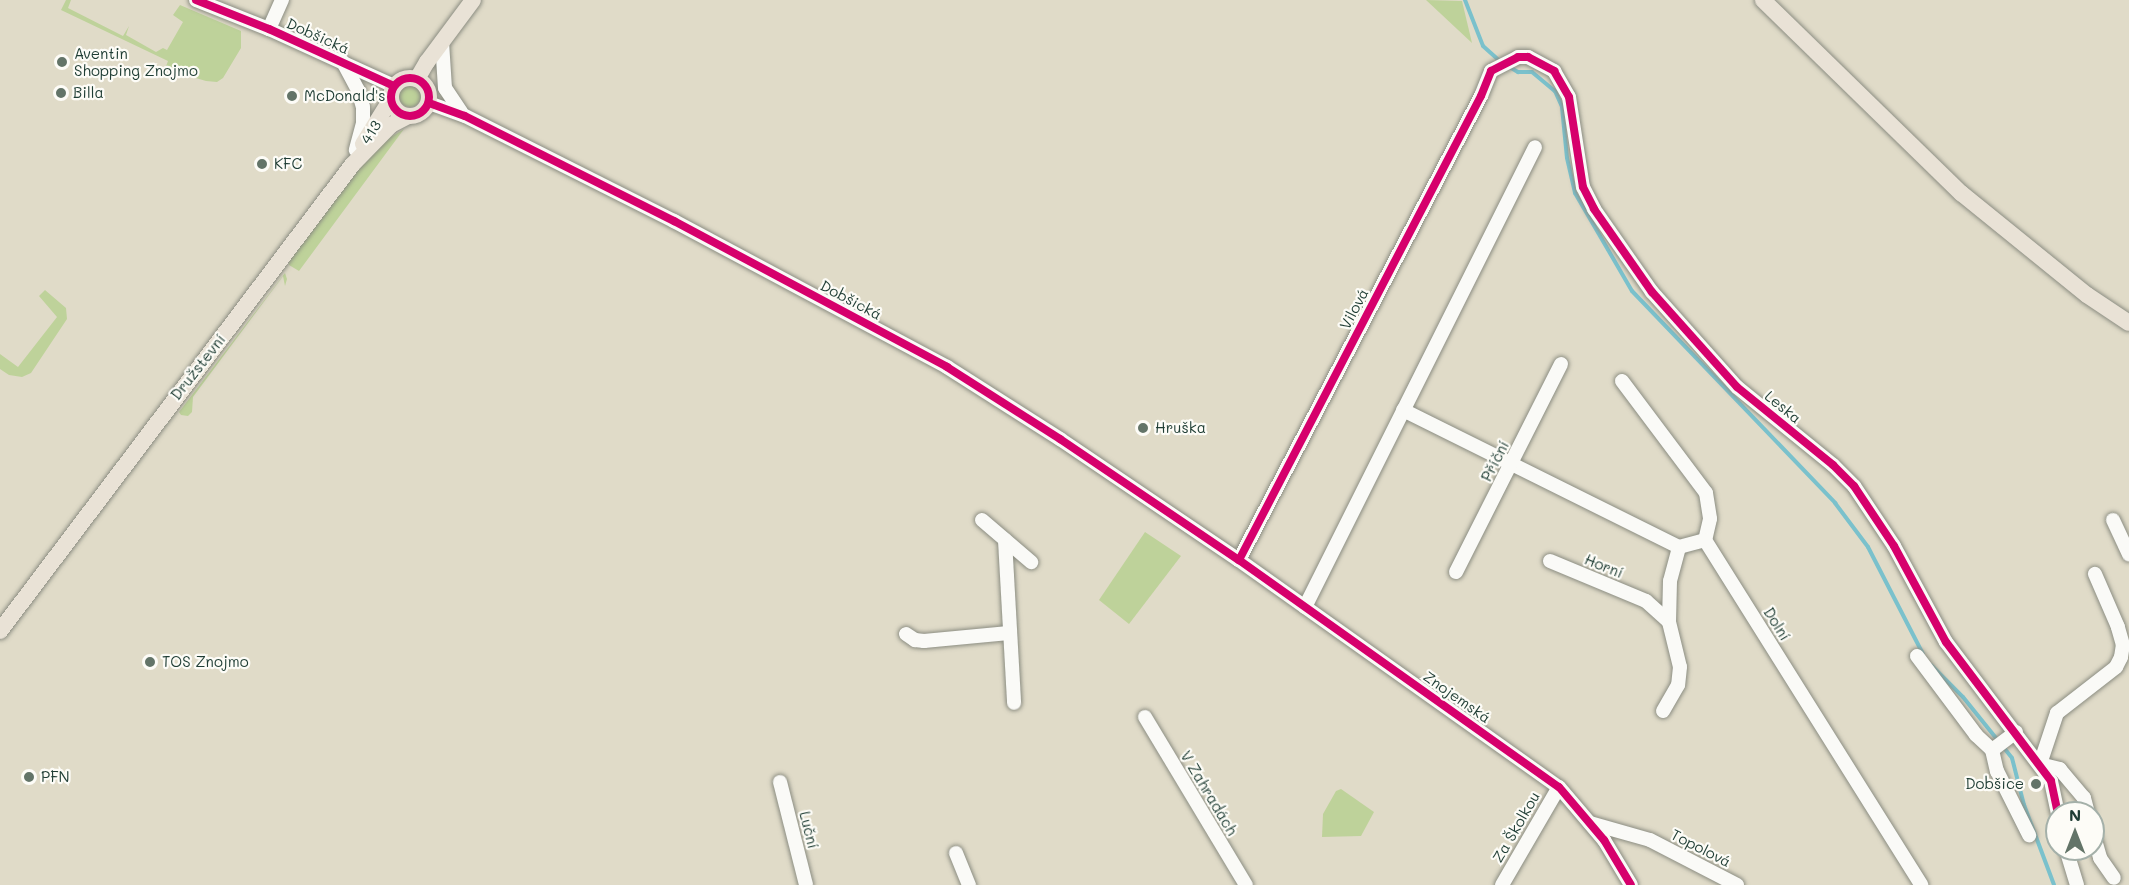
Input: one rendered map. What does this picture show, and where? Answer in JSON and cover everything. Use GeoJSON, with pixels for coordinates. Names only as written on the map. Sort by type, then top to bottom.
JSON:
{"type":"FeatureCollection","features":[{"type":"Feature","properties":{"kind":"main road"},"geometry":{"type":"LineString","coordinates":[[417,79],[473,0]]}},
{"type":"Feature","properties":{"kind":"main road"},"geometry":{"type":"LineString","coordinates":[[1763,0],[1961,193],[2087,295],[2129,323]]}},
{"type":"Feature","properties":{"kind":"main road"},"geometry":{"type":"LineString","coordinates":[[404,79],[417,79],[429,91],[429,103],[421,113],[408,116],[396,111],[392,93],[404,79]]}},
{"type":"Feature","properties":{"kind":"main road","name":"413"},"geometry":{"type":"LineString","coordinates":[[352,165],[392,93]]}},
{"type":"Feature","properties":{"kind":"main road","name":"Družstevní"},"geometry":{"type":"LineString","coordinates":[[0,631],[352,165],[391,125],[408,116]]}},
{"type":"Feature","properties":{"kind":"street","name":"Dobšická"},"geometry":{"type":"LineString","coordinates":[[196,0],[343,62],[392,93]]}},
{"type":"Feature","properties":{"kind":"street","name":"Dobšická"},"geometry":{"type":"LineString","coordinates":[[269,29],[282,0]]}},
{"type":"Feature","properties":{"kind":"street"},"geometry":{"type":"LineString","coordinates":[[442,42],[445,88],[465,116]]}},
{"type":"Feature","properties":{"kind":"street","name":"Leska"},"geometry":{"type":"LineString","coordinates":[[1494,70],[1518,57],[1528,57],[1547,66],[1560,79],[1569,97],[1577,153],[1588,198],[1652,292],[1737,387],[1833,465],[1854,486],[1894,546],[2003,742],[2040,764],[2051,781],[2055,801]]}},
{"type":"Feature","properties":{"kind":"street"},"geometry":{"type":"LineString","coordinates":[[343,62],[358,90],[363,107],[363,123],[352,165]]}},
{"type":"Feature","properties":{"kind":"street","name":"Vilová"},"geometry":{"type":"LineString","coordinates":[[1239,560],[1494,70]]}},
{"type":"Feature","properties":{"kind":"street","name":"Dobšická"},"geometry":{"type":"LineString","coordinates":[[429,103],[465,116],[674,221],[947,368],[1069,445],[1239,560]]}},
{"type":"Feature","properties":{"kind":"street"},"geometry":{"type":"LineString","coordinates":[[1305,607],[1535,147]]}},
{"type":"Feature","properties":{"kind":"street","name":"Příční"},"geometry":{"type":"LineString","coordinates":[[1456,572],[1561,364]]}},
{"type":"Feature","properties":{"kind":"street"},"geometry":{"type":"LineString","coordinates":[[1403,410],[1679,547],[1705,540],[1710,519],[1706,493],[1622,381]]}},
{"type":"Feature","properties":{"kind":"street"},"geometry":{"type":"LineString","coordinates":[[982,520],[1031,562]]}},
{"type":"Feature","properties":{"kind":"street"},"geometry":{"type":"LineString","coordinates":[[2113,520],[2129,555]]}},
{"type":"Feature","properties":{"kind":"street"},"geometry":{"type":"LineString","coordinates":[[1005,540],[1014,703]]}},
{"type":"Feature","properties":{"kind":"street","name":"Dolní"},"geometry":{"type":"LineString","coordinates":[[1705,540],[1921,885]]}},
{"type":"Feature","properties":{"kind":"street"},"geometry":{"type":"LineString","coordinates":[[1663,711],[1678,685],[1680,668],[1668,622],[1670,592],[1679,547]]}},
{"type":"Feature","properties":{"kind":"street","name":"Znojemská"},"geometry":{"type":"LineString","coordinates":[[1239,560],[1559,787],[1604,840],[1631,885]]}},
{"type":"Feature","properties":{"kind":"street","name":"Horní"},"geometry":{"type":"LineString","coordinates":[[1550,561],[1646,601],[1668,622]]}},
{"type":"Feature","properties":{"kind":"street"},"geometry":{"type":"LineString","coordinates":[[2085,801],[2061,769],[2040,764],[2057,713],[2116,667],[2121,657],[2122,645],[2118,627],[2095,574]]}},
{"type":"Feature","properties":{"kind":"street"},"geometry":{"type":"LineString","coordinates":[[1646,601],[1656,600],[1670,592]]}},
{"type":"Feature","properties":{"kind":"street"},"geometry":{"type":"LineString","coordinates":[[906,634],[915,640],[924,641],[1009,633]]}},
{"type":"Feature","properties":{"kind":"street"},"geometry":{"type":"LineString","coordinates":[[1917,656],[1976,735],[2003,742],[1997,771],[2029,835]]}},
{"type":"Feature","properties":{"kind":"street","name":"V Zahradách"},"geometry":{"type":"LineString","coordinates":[[1145,717],[1246,885]]}},
{"type":"Feature","properties":{"kind":"street","name":"Luční"},"geometry":{"type":"LineString","coordinates":[[780,782],[806,885]]}},
{"type":"Feature","properties":{"kind":"street","name":"Za Školkou"},"geometry":{"type":"LineString","coordinates":[[1502,885],[1559,787]]}},
{"type":"Feature","properties":{"kind":"street","name":"Topolová"},"geometry":{"type":"LineString","coordinates":[[1590,824],[1650,840],[1737,885]]}},
{"type":"Feature","properties":{"kind":"street"},"geometry":{"type":"LineString","coordinates":[[956,853],[969,885]]}},
{"type":"Feature","properties":{"kind":"street"},"geometry":{"type":"LineString","coordinates":[[2070,861],[2077,885]]}},
{"type":"Feature","properties":{"kind":"street"},"geometry":{"type":"LineString","coordinates":[[2102,861],[2114,878]]}},
{"type":"Feature","properties":{"kind":"green space"},"geometry":{"type":"Polygon","coordinates":[[[66,0],[71,0],[68,8],[123,36],[129,26],[126,35],[156,52],[163,48],[167,50],[183,22],[173,15],[180,5],[241,31],[241,48],[223,78],[217,82],[206,81],[165,69],[168,61],[61,10],[66,0]]]}},
{"type":"Feature","properties":{"kind":"green space"},"geometry":{"type":"Polygon","coordinates":[[[1426,0],[1462,1],[1472,43],[1426,0]]]}},
{"type":"Feature","properties":{"kind":"green space"},"geometry":{"type":"Polygon","coordinates":[[[410,85],[418,88],[421,96],[418,104],[410,107],[402,104],[399,96],[402,88],[410,85]]]}},
{"type":"Feature","properties":{"kind":"green space"},"geometry":{"type":"Polygon","coordinates":[[[404,129],[299,271],[289,265],[290,259],[383,138],[387,135],[391,137],[404,129]]]}},
{"type":"Feature","properties":{"kind":"green space"},"geometry":{"type":"Polygon","coordinates":[[[285,273],[287,279],[285,286],[283,276],[193,397],[192,412],[188,416],[181,415],[179,412],[285,273]]]}},
{"type":"Feature","properties":{"kind":"green space"},"geometry":{"type":"Polygon","coordinates":[[[45,290],[66,308],[67,319],[31,373],[22,377],[9,375],[0,369],[0,354],[18,367],[57,317],[39,296],[45,290]]]}},
{"type":"Feature","properties":{"kind":"green space"},"geometry":{"type":"Polygon","coordinates":[[[1145,532],[1181,556],[1129,624],[1099,600],[1145,532]]]}},
{"type":"Feature","properties":{"kind":"green space"},"geometry":{"type":"Polygon","coordinates":[[[1341,789],[1374,812],[1361,836],[1322,837],[1323,814],[1336,791],[1341,789]]]}},
{"type":"Feature","properties":{"kind":"waterway","name":"Leska"},"geometry":{"type":"LineString","coordinates":[[1465,0],[1483,46],[1501,62]]}},
{"type":"Feature","properties":{"kind":"waterway","name":"Leska"},"geometry":{"type":"LineString","coordinates":[[1508,66],[1518,72],[1532,72],[1555,91],[1562,107],[1567,158],[1575,193],[1632,291],[1835,503],[1868,547],[1923,654]]}},
{"type":"Feature","properties":{"kind":"waterway","name":"Leska"},"geometry":{"type":"LineString","coordinates":[[1931,665],[1963,697],[2012,758],[2024,805],[2054,885]]}},
{"type":"Feature","properties":{"kind":"cycle path"},"geometry":{"type":"LineString","coordinates":[[196,0],[269,29],[394,86]]}},
{"type":"Feature","properties":{"kind":"cycle path"},"geometry":{"type":"LineString","coordinates":[[1239,560],[1481,96],[1491,71],[1518,57],[1528,57],[1554,71],[1569,97],[1583,187],[1594,209],[1652,292],[1737,387],[1833,465],[1854,486],[1894,546],[1946,642],[2051,781],[2055,801]]}},
{"type":"Feature","properties":{"kind":"cycle path"},"geometry":{"type":"LineString","coordinates":[[410,78],[424,83],[429,97],[424,111],[410,116],[396,111],[391,97],[396,83],[410,78]]}},
{"type":"Feature","properties":{"kind":"cycle path"},"geometry":{"type":"LineString","coordinates":[[429,103],[465,116],[674,221],[947,367],[1060,439],[1239,560],[1559,787],[1604,840],[1631,885]]}},
{"type":"Feature","properties":{"kind":"place","name":"Aventin Shopping Znojmo"},"geometry":{"type":"Point","coordinates":[62,62]}},
{"type":"Feature","properties":{"kind":"place","name":"Billa"},"geometry":{"type":"Point","coordinates":[61,93]}},
{"type":"Feature","properties":{"kind":"place","name":"McDonald's"},"geometry":{"type":"Point","coordinates":[292,96]}},
{"type":"Feature","properties":{"kind":"place","name":"KFC"},"geometry":{"type":"Point","coordinates":[262,164]}},
{"type":"Feature","properties":{"kind":"place","name":"Hruška"},"geometry":{"type":"Point","coordinates":[1143,428]}},
{"type":"Feature","properties":{"kind":"place","name":"TOS Znojmo"},"geometry":{"type":"Point","coordinates":[150,662]}},
{"type":"Feature","properties":{"kind":"place","name":"PFN"},"geometry":{"type":"Point","coordinates":[29,777]}},
{"type":"Feature","properties":{"kind":"place","name":"Dobšice"},"geometry":{"type":"Point","coordinates":[2036,784]}}]}
